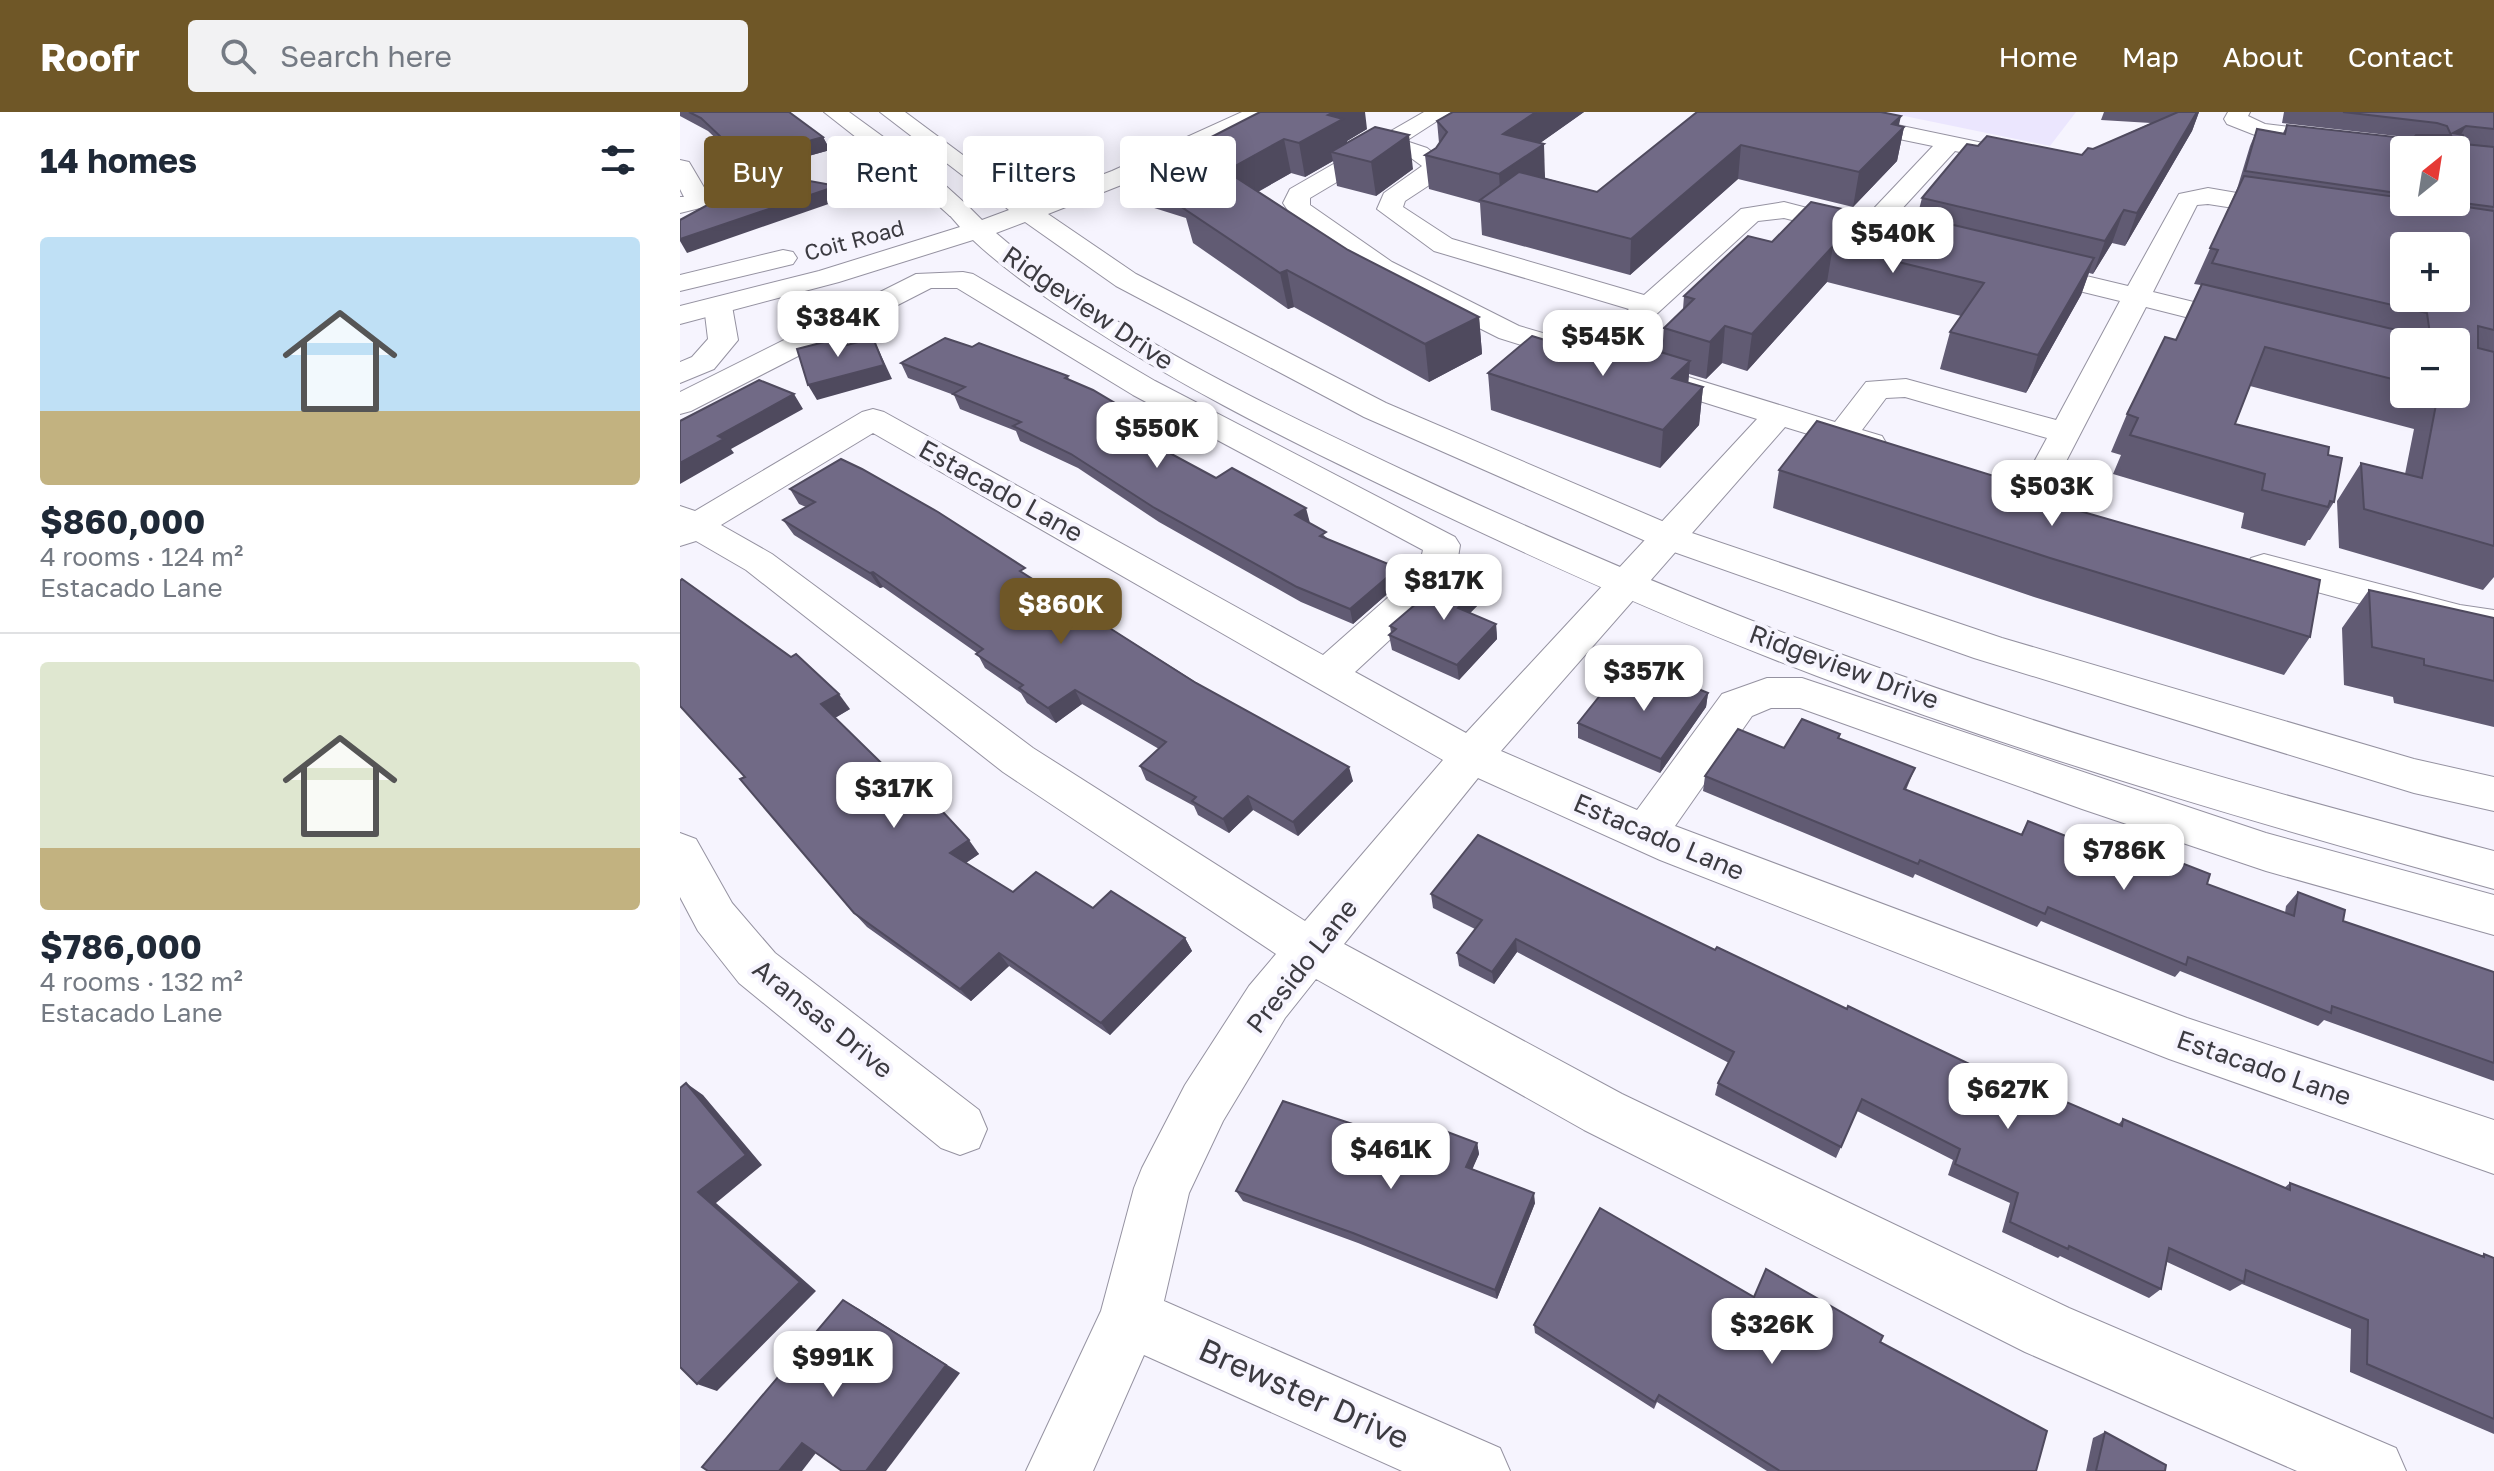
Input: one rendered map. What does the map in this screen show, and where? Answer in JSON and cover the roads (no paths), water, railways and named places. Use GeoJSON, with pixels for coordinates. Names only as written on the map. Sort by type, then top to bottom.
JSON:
{"type":"FeatureCollection","features":[{"type":"Feature","properties":{"kind":"main road","name":"Ridgeview Drive"},"geometry":{"type":"LineString","coordinates":[[835,112],[917,173],[1037,279],[1141,347],[1265,417],[1499,529],[1628,585],[1832,666],[2067,745],[2371,838],[2494,870]]}},
{"type":"Feature","properties":{"kind":"main road","name":"Ridgeview Drive"},"geometry":{"type":"LineString","coordinates":[[891,112],[963,165]]}},
{"type":"Feature","properties":{"kind":"main road","name":"Coit Road"},"geometry":{"type":"LineString","coordinates":[[920,222],[968,221],[1029,213],[1202,141],[1260,112]]}},
{"type":"Feature","properties":{"kind":"main road"},"geometry":{"type":"LineString","coordinates":[[1802,112],[2026,159]]}},
{"type":"Feature","properties":{"kind":"main road"},"geometry":{"type":"LineString","coordinates":[[1394,115],[1432,117]]}},
{"type":"Feature","properties":{"kind":"main road"},"geometry":{"type":"LineString","coordinates":[[1432,117],[1299,194],[1296,203],[1300,210],[1382,268],[1509,332],[1780,413],[1900,453]]}},
{"type":"Feature","properties":{"kind":"main road"},"geometry":{"type":"LineString","coordinates":[[2241,118],[2260,130],[2390,146]]}},
{"type":"Feature","properties":{"kind":"main road"},"geometry":{"type":"LineString","coordinates":[[1387,143],[1419,153],[1435,164],[1428,175],[1393,198],[1390,209],[1443,245],[1650,306]]}},
{"type":"Feature","properties":{"kind":"main road"},"geometry":{"type":"LineString","coordinates":[[1867,231],[1949,143]]}},
{"type":"Feature","properties":{"kind":"main road"},"geometry":{"type":"LineString","coordinates":[[680,167],[689,203]]}},
{"type":"Feature","properties":{"kind":"main road"},"geometry":{"type":"LineString","coordinates":[[2031,497],[2188,199],[2208,196],[2313,212]]}},
{"type":"Feature","properties":{"kind":"main road","name":"Coit Road"},"geometry":{"type":"LineString","coordinates":[[680,315],[718,306],[968,221],[987,208]]}},
{"type":"Feature","properties":{"kind":"main road","name":"Ridgeview Drive"},"geometry":{"type":"LineString","coordinates":[[1022,208],[1126,280],[1375,410],[1670,538],[1988,648],[2414,776],[2494,794]]}},
{"type":"Feature","properties":{"kind":"main road"},"geometry":{"type":"LineString","coordinates":[[1593,357],[1750,214],[1784,210],[1897,238]]}},
{"type":"Feature","properties":{"kind":"main road"},"geometry":{"type":"LineString","coordinates":[[1382,268],[1443,245]]}},
{"type":"Feature","properties":{"kind":"main road","name":"Coit Road"},"geometry":{"type":"LineString","coordinates":[[680,283],[805,253]]}},
{"type":"Feature","properties":{"kind":"main road"},"geometry":{"type":"LineString","coordinates":[[2002,264],[2270,329]]}},
{"type":"Feature","properties":{"kind":"main road"},"geometry":{"type":"LineString","coordinates":[[680,404],[926,280],[963,280],[1144,388],[1442,545],[1436,576],[1326,675]]}},
{"type":"Feature","properties":{"kind":"main road"},"geometry":{"type":"LineString","coordinates":[[680,374],[703,363],[723,340],[718,306]]}},
{"type":"Feature","properties":{"kind":"main road"},"geometry":{"type":"LineString","coordinates":[[1842,434],[1877,389],[1906,388],[2065,433]]}},
{"type":"Feature","properties":{"kind":"main road","name":"Presido Lane"},"geometry":{"type":"LineString","coordinates":[[1059,1471],[1130,1317],[1162,1188],[1204,1103],[1267,1002],[1471,756],[1780,413]]}},
{"type":"Feature","properties":{"kind":"main road","name":"Estacado Lane"},"geometry":{"type":"LineString","coordinates":[[685,526],[873,419],[1471,756],[1645,833],[2187,1042],[2494,1147]]}},
{"type":"Feature","properties":{"kind":"main road"},"geometry":{"type":"LineString","coordinates":[[685,526],[759,562],[1018,760],[1311,951],[1603,1112],[2018,1316],[2373,1471]]}},
{"type":"Feature","properties":{"kind":"main road"},"geometry":{"type":"LineString","coordinates":[[2234,558],[2460,618],[2494,623]]}},
{"type":"Feature","properties":{"kind":"main road"},"geometry":{"type":"LineString","coordinates":[[1645,833],[1737,705],[1767,693],[1802,693],[2238,843],[2494,915]]}},
{"type":"Feature","properties":{"kind":"main road","name":"Aransas Drive"},"geometry":{"type":"LineString","coordinates":[[680,852],[715,917],[757,968],[960,1129]]}},
{"type":"Feature","properties":{"kind":"main road","name":"Brewster Drive"},"geometry":{"type":"LineString","coordinates":[[1130,1317],[1477,1471]]}}]}
